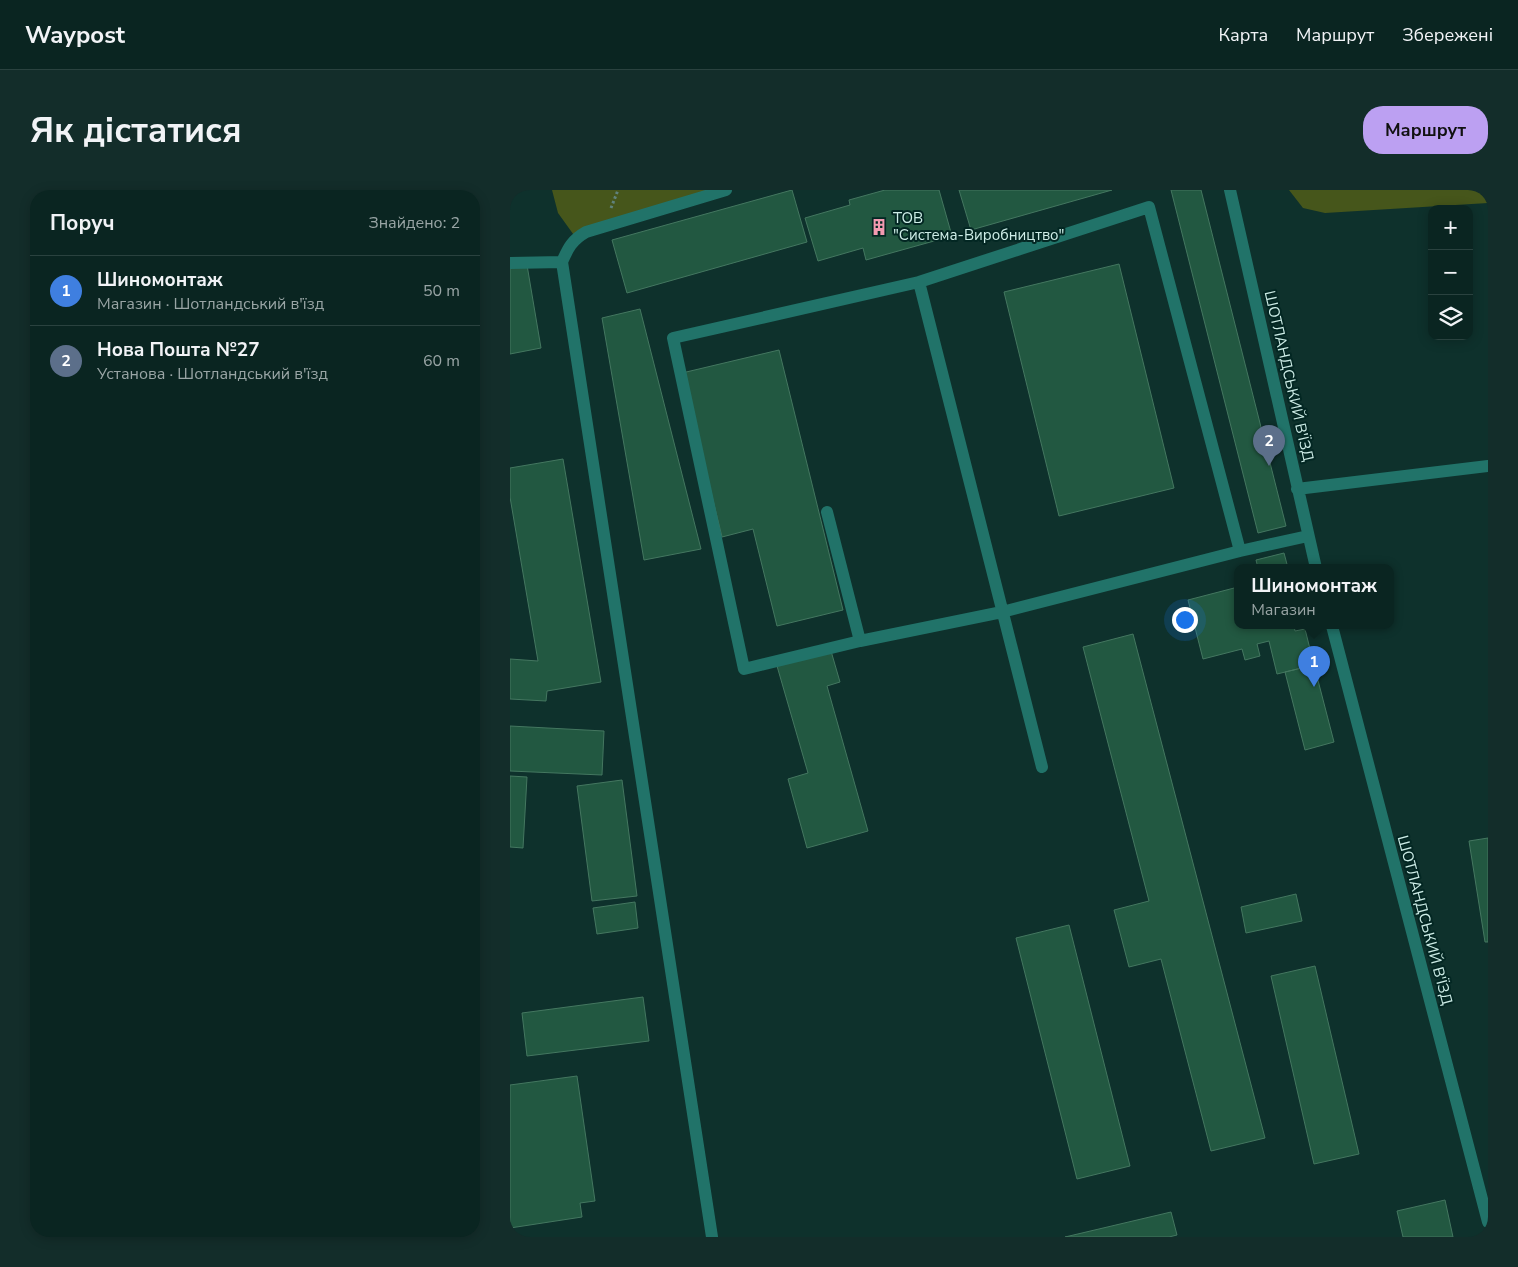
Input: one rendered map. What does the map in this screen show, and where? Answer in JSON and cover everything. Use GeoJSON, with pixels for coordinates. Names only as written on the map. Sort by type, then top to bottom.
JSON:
{"type":"FeatureCollection","features":[{"type":"Feature","properties":{"kind":"street"},"geometry":{"type":"LineString","coordinates":[[712,1237],[562,262],[568,247],[576,238],[586,232],[726,190]]}},
{"type":"Feature","properties":{"kind":"street","name":"ШОТЛАНДСЬКИЙ В'ЇЗД"},"geometry":{"type":"LineString","coordinates":[[1230,190],[1315,564]]}},
{"type":"Feature","properties":{"kind":"street"},"geometry":{"type":"LineString","coordinates":[[1240,551],[1148,207],[919,282],[673,338],[744,669],[860,641],[1002,612],[1240,551],[1308,536]]}},
{"type":"Feature","properties":{"kind":"street"},"geometry":{"type":"LineString","coordinates":[[510,263],[562,262]]}},
{"type":"Feature","properties":{"kind":"street"},"geometry":{"type":"LineString","coordinates":[[919,282],[1042,767]]}},
{"type":"Feature","properties":{"kind":"street"},"geometry":{"type":"LineString","coordinates":[[1298,489],[1488,466]]}},
{"type":"Feature","properties":{"kind":"street"},"geometry":{"type":"LineString","coordinates":[[827,512],[860,641]]}},
{"type":"Feature","properties":{"kind":"street","name":"ШОТЛАНДСЬКИЙ В'ЇЗД"},"geometry":{"type":"LineString","coordinates":[[1333,629],[1488,1222]]}},
{"type":"Feature","properties":{"kind":"green space"},"geometry":{"type":"Polygon","coordinates":[[[552,190],[719,190],[576,238],[558,213],[552,190]]]}},
{"type":"Feature","properties":{"kind":"green space"},"geometry":{"type":"Polygon","coordinates":[[[1289,190],[1488,190],[1488,203],[1428,205],[1428,207],[1325,213],[1303,208],[1289,190]]]}},
{"type":"Feature","properties":{"kind":"building"},"geometry":{"type":"Polygon","coordinates":[[[792,190],[807,242],[627,293],[612,240],[792,190]]]}},
{"type":"Feature","properties":{"kind":"building","name":"ТОВ \"Система-Виробництво\""},"geometry":{"type":"Polygon","coordinates":[[[885,190],[939,190],[952,236],[866,260],[863,248],[818,261],[805,218],[850,205],[849,200],[885,190]]]}},
{"type":"Feature","properties":{"kind":"building"},"geometry":{"type":"Polygon","coordinates":[[[959,190],[1112,190],[971,230],[959,190]]]}},
{"type":"Feature","properties":{"kind":"building"},"geometry":{"type":"Polygon","coordinates":[[[1171,190],[1201,190],[1286,526],[1258,533],[1171,190]]]}},
{"type":"Feature","properties":{"kind":"building"},"geometry":{"type":"Polygon","coordinates":[[[1119,264],[1174,488],[1059,516],[1004,292],[1119,264]]]}},
{"type":"Feature","properties":{"kind":"building"},"geometry":{"type":"Polygon","coordinates":[[[527,265],[541,348],[510,354],[510,268],[527,265]]]}},
{"type":"Feature","properties":{"kind":"building"},"geometry":{"type":"Polygon","coordinates":[[[640,309],[701,549],[644,560],[602,318],[640,309]]]}},
{"type":"Feature","properties":{"kind":"building"},"geometry":{"type":"Polygon","coordinates":[[[779,350],[843,610],[777,626],[753,529],[722,537],[682,373],[779,350]]]}},
{"type":"Feature","properties":{"kind":"building"},"geometry":{"type":"Polygon","coordinates":[[[563,459],[601,682],[547,691],[546,701],[510,699],[510,659],[538,661],[510,497],[510,468],[563,459]]]}},
{"type":"Feature","properties":{"kind":"building"},"geometry":{"type":"Polygon","coordinates":[[[1284,553],[1287,564],[1257,564],[1256,560],[1284,553]]]}},
{"type":"Feature","properties":{"kind":"building"},"geometry":{"type":"Polygon","coordinates":[[[1234,588],[1234,629],[1295,629],[1295,631],[1305,629],[1314,665],[1277,674],[1269,641],[1257,644],[1260,656],[1245,660],[1242,649],[1203,659],[1188,600],[1234,588]]]}},
{"type":"Feature","properties":{"kind":"building"},"geometry":{"type":"Polygon","coordinates":[[[1133,634],[1265,1138],[1211,1151],[1161,959],[1129,967],[1114,910],[1149,901],[1083,647],[1133,634]]]}},
{"type":"Feature","properties":{"kind":"building"},"geometry":{"type":"Polygon","coordinates":[[[831,651],[840,682],[827,686],[868,831],[807,848],[788,779],[808,773],[777,666],[831,651]]]}},
{"type":"Feature","properties":{"kind":"building"},"geometry":{"type":"Polygon","coordinates":[[[1314,665],[1334,742],[1305,750],[1285,672],[1314,665]]]}},
{"type":"Feature","properties":{"kind":"building"},"geometry":{"type":"Polygon","coordinates":[[[510,726],[604,731],[602,775],[510,771],[510,726]]]}},
{"type":"Feature","properties":{"kind":"building"},"geometry":{"type":"Polygon","coordinates":[[[510,776],[527,777],[523,848],[510,847],[510,776]]]}},
{"type":"Feature","properties":{"kind":"building"},"geometry":{"type":"Polygon","coordinates":[[[622,780],[637,896],[592,901],[577,786],[622,780]]]}},
{"type":"Feature","properties":{"kind":"building"},"geometry":{"type":"Polygon","coordinates":[[[1488,838],[1488,942],[1485,942],[1469,841],[1488,838]]]}},
{"type":"Feature","properties":{"kind":"building"},"geometry":{"type":"Polygon","coordinates":[[[1296,894],[1302,921],[1246,933],[1241,907],[1296,894]]]}},
{"type":"Feature","properties":{"kind":"building"},"geometry":{"type":"Polygon","coordinates":[[[635,902],[638,928],[597,934],[593,908],[635,902]]]}},
{"type":"Feature","properties":{"kind":"building"},"geometry":{"type":"Polygon","coordinates":[[[1069,925],[1130,1166],[1077,1179],[1016,938],[1069,925]]]}},
{"type":"Feature","properties":{"kind":"building"},"geometry":{"type":"Polygon","coordinates":[[[1315,966],[1359,1154],[1314,1164],[1271,976],[1315,966]]]}},
{"type":"Feature","properties":{"kind":"building"},"geometry":{"type":"Polygon","coordinates":[[[643,997],[649,1041],[527,1056],[522,1013],[643,997]]]}},
{"type":"Feature","properties":{"kind":"building"},"geometry":{"type":"Polygon","coordinates":[[[577,1076],[595,1201],[580,1203],[582,1217],[510,1228],[510,1085],[577,1076]]]}},
{"type":"Feature","properties":{"kind":"building"},"geometry":{"type":"Polygon","coordinates":[[[1445,1200],[1453,1237],[1403,1237],[1397,1211],[1445,1200]]]}},
{"type":"Feature","properties":{"kind":"building"},"geometry":{"type":"Polygon","coordinates":[[[1171,1212],[1177,1235],[1169,1237],[1065,1237],[1171,1212]]]}},
{"type":"Feature","properties":{"kind":"place","name":"ТОВ \"Система-Виробництво\""},"geometry":{"type":"Point","coordinates":[879,227]}},
{"type":"Feature","properties":{"kind":"place","name":"Нова Пошта №27"},"geometry":{"type":"Point","coordinates":[1269,466]}},
{"type":"Feature","properties":{"kind":"place","name":"Шиномонтаж"},"geometry":{"type":"Point","coordinates":[1314,687]}}]}
